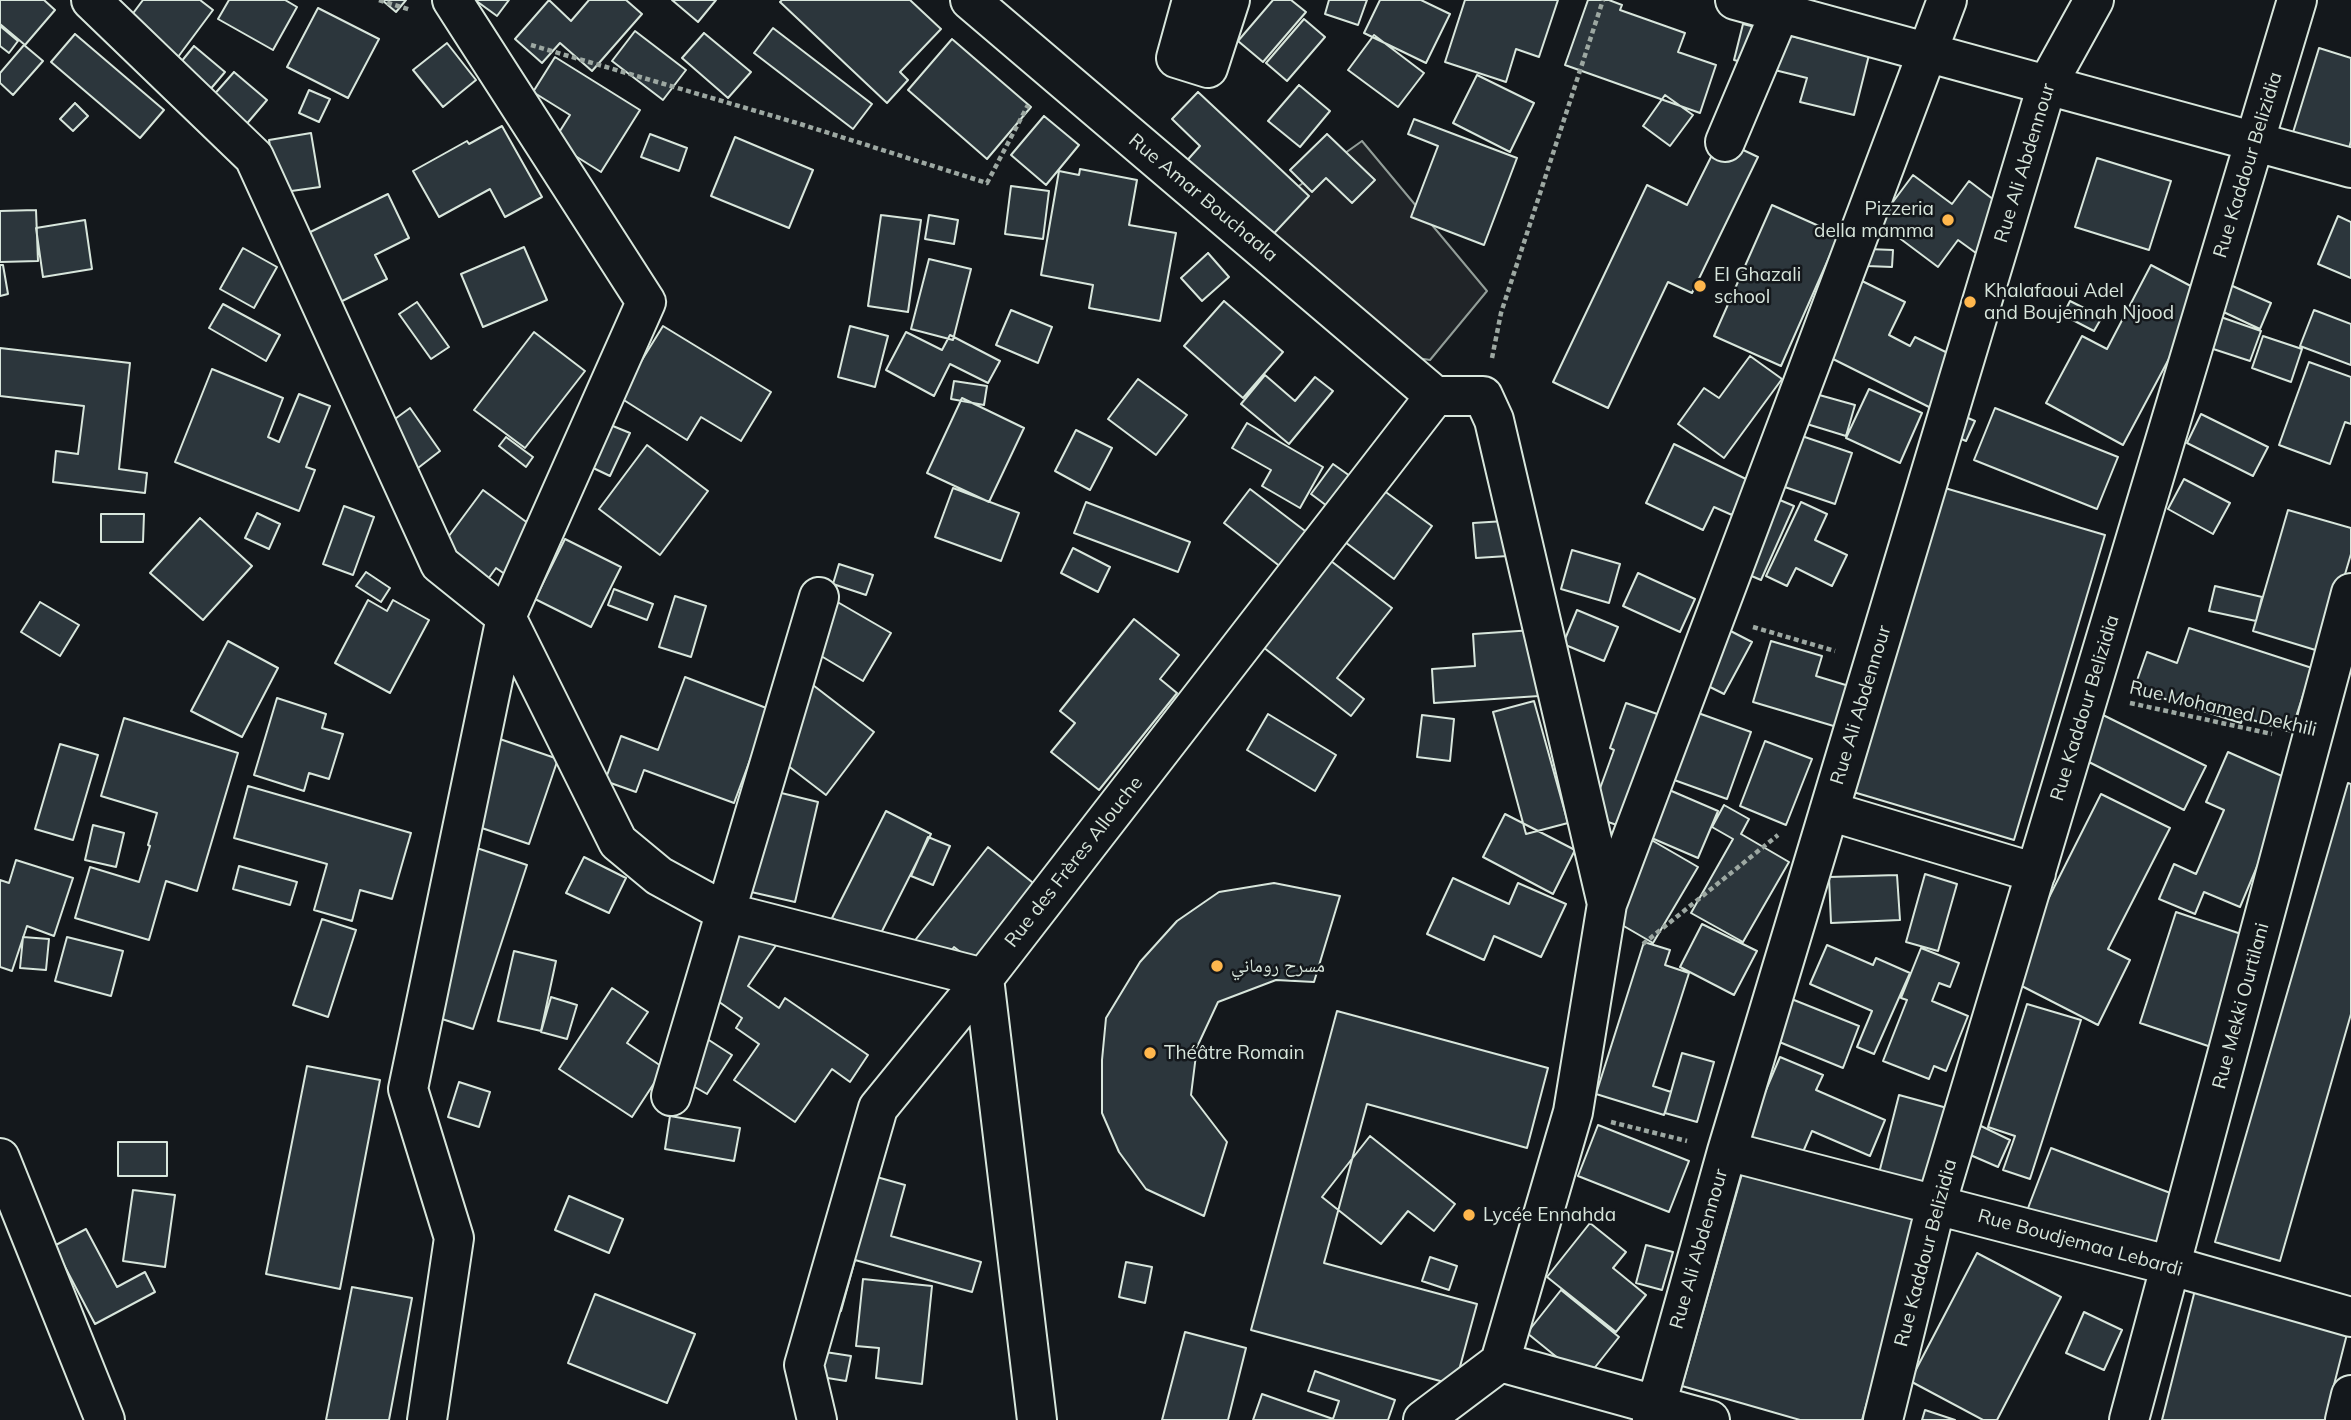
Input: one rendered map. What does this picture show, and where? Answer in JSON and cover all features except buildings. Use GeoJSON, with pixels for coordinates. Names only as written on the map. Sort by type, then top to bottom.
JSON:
{"type":"FeatureCollection","features":[{"type":"Feature","properties":{"kind":"street"},"geometry":{"type":"LineString","coordinates":[[91,0],[254,156],[440,564],[506,617],[618,842],[659,876],[725,912],[984,978],[1037,1420]]}},
{"type":"Feature","properties":{"kind":"street","name":"Rue Amar Bouchaala"},"geometry":{"type":"LineString","coordinates":[[970,0],[1435,396]]}},
{"type":"Feature","properties":{"kind":"street"},"geometry":{"type":"LineString","coordinates":[[1192,0],[1176,58],[1208,68],[1230,0]]}},
{"type":"Feature","properties":{"kind":"street"},"geometry":{"type":"LineString","coordinates":[[1735,0],[1783,5],[1927,52],[2351,168]]}},
{"type":"Feature","properties":{"kind":"street"},"geometry":{"type":"LineString","coordinates":[[1423,1420],[1500,1362],[1573,1112],[1608,904],[1947,0]]}},
{"type":"Feature","properties":{"kind":"street","name":"Rue Ali Abdennour"},"geometry":{"type":"LineString","coordinates":[[1654,1412],[1727,1151],[2047,85],[2094,0]]}},
{"type":"Feature","properties":{"kind":"street","name":"Rue Kaddour Belizidia"},"geometry":{"type":"LineString","coordinates":[[1883,1420],[1936,1205],[2297,0]]}},
{"type":"Feature","properties":{"kind":"street"},"geometry":{"type":"LineString","coordinates":[[1725,142],[1783,5]]}},
{"type":"Feature","properties":{"kind":"street"},"geometry":{"type":"LineString","coordinates":[[427,1420],[454,1238],[408,1089],[506,617],[646,302],[462,14]]}},
{"type":"Feature","properties":{"kind":"street"},"geometry":{"type":"LineString","coordinates":[[1435,396],[1483,396],[1494,420],[1608,904]]}},
{"type":"Feature","properties":{"kind":"street","name":"Rue des Frères Allouche"},"geometry":{"type":"LineString","coordinates":[[817,1420],[804,1365],[878,1108],[984,978],[1435,396]]}},
{"type":"Feature","properties":{"kind":"street","name":"Rue Mekki Ourtilani"},"geometry":{"type":"LineString","coordinates":[[2129,1420],[2351,593]]}},
{"type":"Feature","properties":{"kind":"street"},"geometry":{"type":"LineString","coordinates":[[671,1096],[820,597]]}},
{"type":"Feature","properties":{"kind":"street"},"geometry":{"type":"LineString","coordinates":[[1829,811],[2036,873]]}},
{"type":"Feature","properties":{"kind":"street","name":"Rue Boudjemaa Lebardi"},"geometry":{"type":"LineString","coordinates":[[1727,1151],[2172,1266],[2351,1317]]}},
{"type":"Feature","properties":{"kind":"street"},"geometry":{"type":"LineString","coordinates":[[0,1158],[105,1420]]}},
{"type":"Feature","properties":{"kind":"street"},"geometry":{"type":"LineString","coordinates":[[1500,1362],[1654,1412],[1710,1420]]}},
{"type":"Feature","properties":{"kind":"street"},"geometry":{"type":"LineString","coordinates":[[2345,1420],[2351,1395]]}},
{"type":"Feature","properties":{"kind":"path"},"geometry":{"type":"LineString","coordinates":[[379,0],[413,10]]}},
{"type":"Feature","properties":{"kind":"path"},"geometry":{"type":"LineString","coordinates":[[1483,396],[1501,313],[1602,0]]}},
{"type":"Feature","properties":{"kind":"path"},"geometry":{"type":"LineString","coordinates":[[462,14],[987,183],[1048,66]]}},
{"type":"Feature","properties":{"kind":"path"},"geometry":{"type":"LineString","coordinates":[[1715,617],[1874,663]]}},
{"type":"Feature","properties":{"kind":"path","name":"Rue Mohamed Dekhili"},"geometry":{"type":"LineString","coordinates":[[2089,694],[2311,743]]}},
{"type":"Feature","properties":{"kind":"path"},"geometry":{"type":"LineString","coordinates":[[1594,984],[1783,830]]}},
{"type":"Feature","properties":{"kind":"path"},"geometry":{"type":"LineString","coordinates":[[1573,1112],[1727,1151]]}},
{"type":"Feature","properties":{"kind":"shaded area"},"geometry":{"type":"Polygon","coordinates":[[[1362,141],[1487,291],[1430,360],[1405,356],[1254,218],[1362,141]]]}},
{"type":"Feature","properties":{"kind":"place","name":"Pizzeria della mamma"},"geometry":{"type":"Point","coordinates":[1948,220]}},
{"type":"Feature","properties":{"kind":"place","name":"El Ghazali school"},"geometry":{"type":"Point","coordinates":[1700,286]}},
{"type":"Feature","properties":{"kind":"place","name":"Khalafaoui Adel and Boujennah Njood"},"geometry":{"type":"Point","coordinates":[1970,302]}},
{"type":"Feature","properties":{"kind":"place","name":"مسرح روماني"},"geometry":{"type":"Point","coordinates":[1217,966]}},
{"type":"Feature","properties":{"kind":"place","name":"Théâtre Romain"},"geometry":{"type":"Point","coordinates":[1150,1053]}},
{"type":"Feature","properties":{"kind":"place","name":"Lycée Ennahda"},"geometry":{"type":"Point","coordinates":[1469,1215]}}]}
